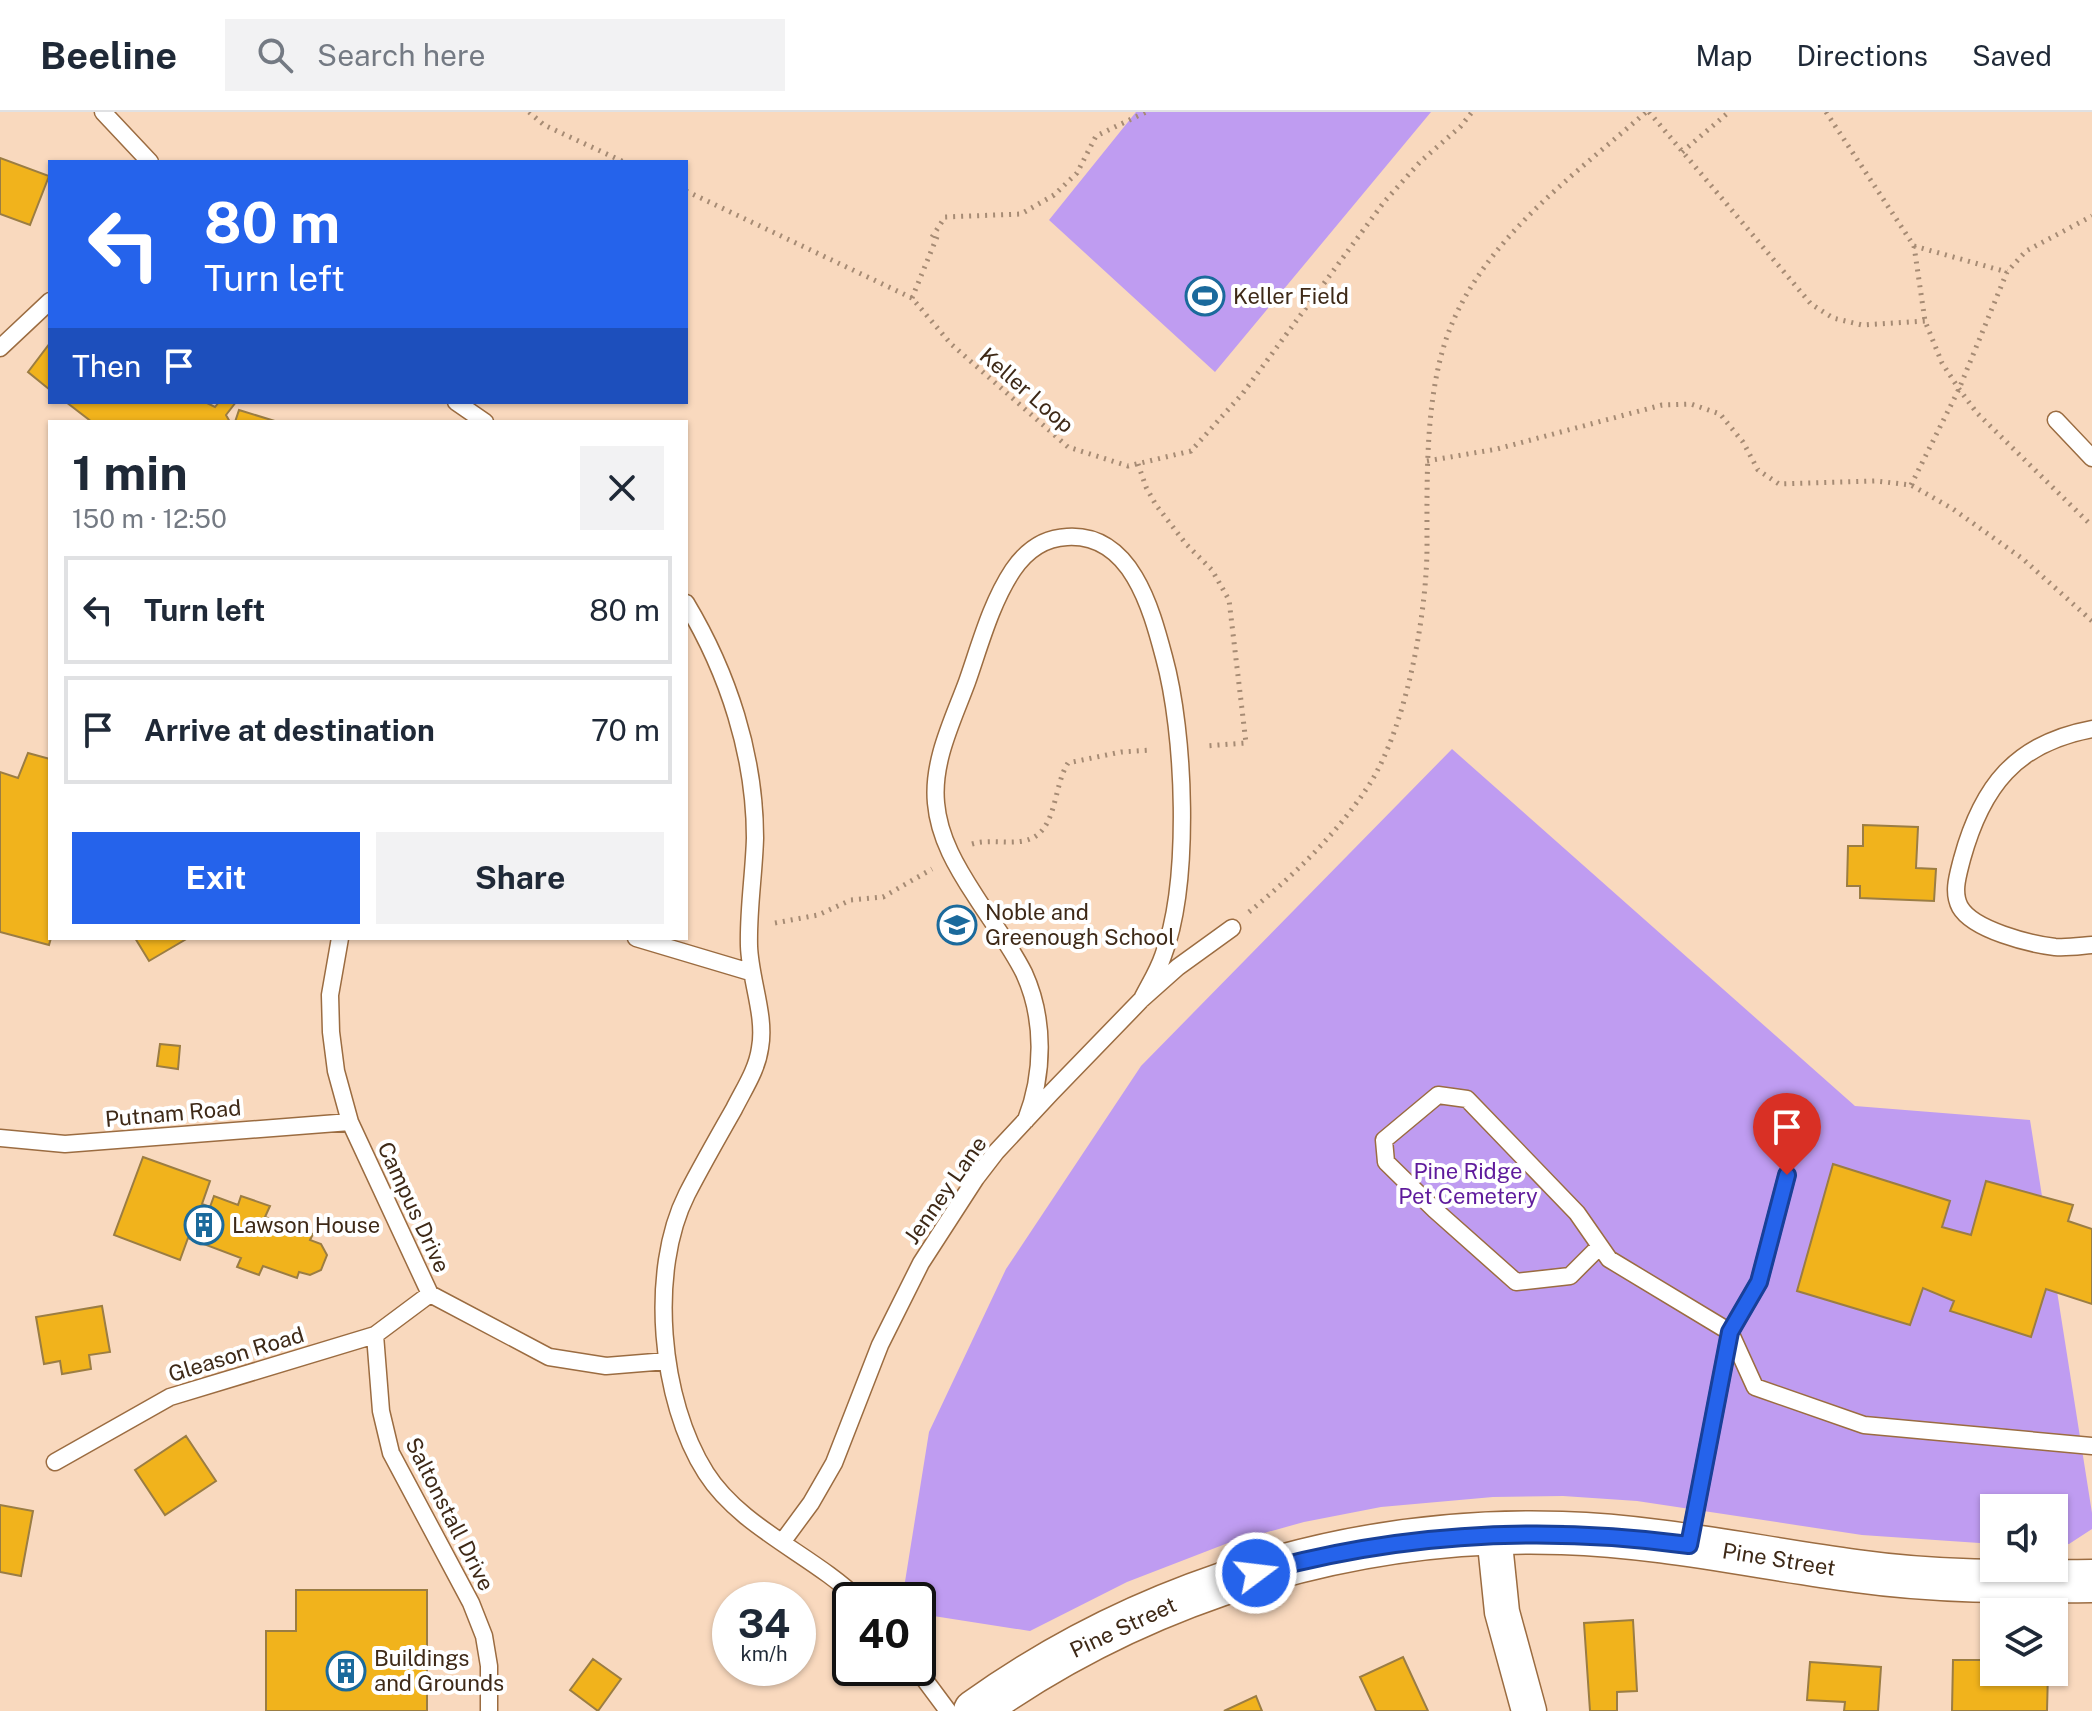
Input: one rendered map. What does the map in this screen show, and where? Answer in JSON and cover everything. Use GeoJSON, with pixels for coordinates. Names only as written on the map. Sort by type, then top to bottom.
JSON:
{"type":"FeatureCollection","features":[{"type":"Feature","properties":{"kind":"street","name":"Pine Street"},"geometry":{"type":"LineString","coordinates":[[975,1711],[1048,1664],[1111,1630],[1239,1578],[1387,1543],[1494,1534],[1562,1533],[1689,1545],[1896,1576],[2027,1582],[2092,1581]]}},
{"type":"Feature","properties":{"kind":"street"},"geometry":{"type":"LineString","coordinates":[[1494,1534],[1502,1612],[1529,1711]]}},
{"type":"Feature","properties":{"kind":"lane"},"geometry":{"type":"LineString","coordinates":[[103,112],[148,160]]}},
{"type":"Feature","properties":{"kind":"lane"},"geometry":{"type":"LineString","coordinates":[[0,348],[48,303]]}},
{"type":"Feature","properties":{"kind":"lane"},"geometry":{"type":"LineString","coordinates":[[459,404],[482,420]]}},
{"type":"Feature","properties":{"kind":"lane"},"geometry":{"type":"LineString","coordinates":[[2056,420],[2092,458]]}},
{"type":"Feature","properties":{"kind":"lane"},"geometry":{"type":"LineString","coordinates":[[1026,1120],[1038,1082],[1040,1061],[1035,1010],[1019,964],[962,876],[943,838],[936,783],[943,747],[1003,588],[1012,571],[1032,548],[1055,538],[1069,536],[1094,540],[1114,553],[1131,571],[1151,616],[1173,694],[1178,729],[1181,802],[1175,903],[1164,955],[1142,999]]}},
{"type":"Feature","properties":{"kind":"lane"},"geometry":{"type":"LineString","coordinates":[[688,606],[706,636],[723,677],[747,758],[755,834],[748,914],[750,972],[760,1021],[761,1046],[754,1071],[686,1197],[677,1221],[664,1307],[667,1361],[679,1413],[707,1474],[734,1506],[836,1582]]}},
{"type":"Feature","properties":{"kind":"lane"},"geometry":{"type":"LineString","coordinates":[[2092,729],[2058,736],[2040,744],[2011,765],[1998,779],[1972,828],[1957,878],[1956,894],[1959,906],[1967,916],[1997,932],[2056,947],[2092,945]]}},
{"type":"Feature","properties":{"kind":"lane","name":"Jenney Lane"},"geometry":{"type":"LineString","coordinates":[[783,1541],[829,1473],[880,1345],[921,1263],[976,1178],[1026,1120],[1142,999],[1178,967],[1232,928]]}},
{"type":"Feature","properties":{"kind":"lane","name":"Campus Drive"},"geometry":{"type":"LineString","coordinates":[[340,940],[330,995],[336,1071],[350,1122],[430,1294],[549,1357],[606,1366],[667,1361]]}},
{"type":"Feature","properties":{"kind":"lane"},"geometry":{"type":"LineString","coordinates":[[643,940],[750,972]]}},
{"type":"Feature","properties":{"kind":"lane"},"geometry":{"type":"LineString","coordinates":[[1600,1246],[1570,1276],[1516,1282],[1386,1162],[1384,1140],[1438,1095],[1467,1099],[1577,1213],[1600,1246],[1609,1259],[1730,1332],[1755,1387],[1864,1425],[2092,1446]]}},
{"type":"Feature","properties":{"kind":"lane","name":"Putnam Road"},"geometry":{"type":"LineString","coordinates":[[0,1138],[65,1144],[350,1122]]}},
{"type":"Feature","properties":{"kind":"lane"},"geometry":{"type":"LineString","coordinates":[[1689,1545],[1730,1332],[1759,1282],[1787,1175]]}},
{"type":"Feature","properties":{"kind":"lane","name":"Gleason Road"},"geometry":{"type":"LineString","coordinates":[[55,1462],[170,1397],[375,1335],[430,1294]]}},
{"type":"Feature","properties":{"kind":"lane","name":"Saltonstall Drive"},"geometry":{"type":"LineString","coordinates":[[375,1335],[381,1411],[391,1453],[471,1603],[484,1636],[489,1666],[489,1711]]}},
{"type":"Feature","properties":{"kind":"lane"},"geometry":{"type":"LineString","coordinates":[[929,1686],[948,1711]]}},
{"type":"Feature","properties":{"kind":"path"},"geometry":{"type":"LineString","coordinates":[[529,112],[544,125],[620,160]]}},
{"type":"Feature","properties":{"kind":"path"},"geometry":{"type":"LineString","coordinates":[[945,217],[1021,214],[1054,195],[1077,173],[1096,136],[1146,112]]}},
{"type":"Feature","properties":{"kind":"path","name":"Keller Loop"},"geometry":{"type":"LineString","coordinates":[[688,192],[912,298],[951,344],[1068,447],[1128,466],[1191,451],[1243,393],[1384,202],[1472,112]]}},
{"type":"Feature","properties":{"kind":"path"},"geometry":{"type":"LineString","coordinates":[[1232,928],[1307,863],[1343,821],[1371,782],[1390,739],[1411,674],[1427,573],[1427,461],[1431,409],[1453,320],[1471,286],[1500,245],[1546,200],[1648,112],[1811,304],[1833,318],[1862,325],[1925,321]]}},
{"type":"Feature","properties":{"kind":"path"},"geometry":{"type":"LineString","coordinates":[[1682,152],[1729,112]]}},
{"type":"Feature","properties":{"kind":"path"},"geometry":{"type":"LineString","coordinates":[[1826,112],[1914,246],[1925,321],[1942,363],[1977,413],[2092,526]]}},
{"type":"Feature","properties":{"kind":"path"},"geometry":{"type":"LineString","coordinates":[[1911,485],[1959,389],[2007,272],[2026,251],[2092,216]]}},
{"type":"Feature","properties":{"kind":"path"},"geometry":{"type":"LineString","coordinates":[[932,237],[945,217]]}},
{"type":"Feature","properties":{"kind":"path"},"geometry":{"type":"LineString","coordinates":[[912,298],[945,217]]}},
{"type":"Feature","properties":{"kind":"path"},"geometry":{"type":"LineString","coordinates":[[1914,246],[2007,272]]}},
{"type":"Feature","properties":{"kind":"path"},"geometry":{"type":"LineString","coordinates":[[1427,461],[1497,449],[1662,405],[1691,404],[1720,414],[1743,442],[1758,470],[1779,484],[1876,481],[1911,485],[1953,509],[2023,559],[2092,621]]}},
{"type":"Feature","properties":{"kind":"path"},"geometry":{"type":"LineString","coordinates":[[1138,463],[1156,505],[1186,544],[1212,570],[1229,600],[1246,743],[1196,747]]}},
{"type":"Feature","properties":{"kind":"path"},"geometry":{"type":"LineString","coordinates":[[967,845],[1035,838],[1046,828],[1060,776],[1068,763],[1121,752],[1152,750]]}},
{"type":"Feature","properties":{"kind":"path"},"geometry":{"type":"LineString","coordinates":[[775,923],[818,915],[851,900],[883,897],[933,869]]}},
{"type":"Feature","properties":{"kind":"green space","name":"Keller Field"},"geometry":{"type":"Polygon","coordinates":[[[1136,112],[1431,112],[1215,372],[1049,220],[1136,112]]]}},
{"type":"Feature","properties":{"kind":"green space","name":"Pine Ridge Pet Cemetery"},"geometry":{"type":"Polygon","coordinates":[[[1452,749],[1855,1106],[2030,1120],[2092,1529],[2068,1544],[2068,1494],[1980,1494],[1980,1543],[1862,1535],[1637,1501],[1563,1496],[1493,1497],[1381,1507],[1304,1522],[1228,1543],[1127,1582],[1030,1631],[936,1616],[936,1582],[905,1582],[929,1432],[1006,1269],[1141,1066],[1452,749]]]}},
{"type":"Feature","properties":{"kind":"building"},"geometry":{"type":"Polygon","coordinates":[[[0,158],[48,176],[30,225],[0,214],[0,158]]]}},
{"type":"Feature","properties":{"kind":"building"},"geometry":{"type":"Polygon","coordinates":[[[48,346],[48,388],[28,372],[48,346]]]}},
{"type":"Feature","properties":{"kind":"building"},"geometry":{"type":"Polygon","coordinates":[[[69,404],[209,404],[215,407],[217,404],[234,404],[226,415],[229,420],[89,420],[69,404]]]}},
{"type":"Feature","properties":{"kind":"building"},"geometry":{"type":"Polygon","coordinates":[[[239,410],[272,420],[236,420],[239,410]]]}},
{"type":"Feature","properties":{"kind":"building"},"geometry":{"type":"Polygon","coordinates":[[[28,753],[48,758],[49,945],[0,932],[0,772],[18,778],[28,753]]]}},
{"type":"Feature","properties":{"kind":"building"},"geometry":{"type":"Polygon","coordinates":[[[1863,825],[1918,827],[1916,868],[1936,869],[1934,901],[1860,898],[1860,886],[1847,886],[1848,846],[1863,846],[1863,825]]]}},
{"type":"Feature","properties":{"kind":"building"},"geometry":{"type":"Polygon","coordinates":[[[136,940],[185,940],[149,961],[136,940]]]}},
{"type":"Feature","properties":{"kind":"building"},"geometry":{"type":"Polygon","coordinates":[[[160,1044],[180,1046],[178,1069],[157,1066],[160,1044]]]}},
{"type":"Feature","properties":{"kind":"building","name":"Lawson House"},"geometry":{"type":"Polygon","coordinates":[[[143,1157],[210,1181],[202,1204],[210,1207],[214,1196],[238,1205],[241,1196],[270,1206],[265,1217],[313,1234],[310,1240],[321,1244],[327,1255],[321,1270],[310,1275],[299,1272],[297,1278],[263,1266],[259,1275],[237,1267],[241,1258],[188,1238],[180,1260],[114,1235],[143,1157]]]}},
{"type":"Feature","properties":{"kind":"building"},"geometry":{"type":"Polygon","coordinates":[[[1833,1164],[1950,1201],[1942,1227],[1971,1235],[1986,1181],[2073,1205],[2068,1221],[2092,1229],[2092,1304],[2046,1289],[2031,1337],[1950,1311],[1954,1301],[1923,1288],[1910,1325],[1797,1291],[1833,1164]]]}},
{"type":"Feature","properties":{"kind":"building"},"geometry":{"type":"Polygon","coordinates":[[[102,1306],[110,1352],[89,1355],[91,1369],[62,1374],[60,1361],[44,1364],[36,1317],[102,1306]]]}},
{"type":"Feature","properties":{"kind":"building"},"geometry":{"type":"Polygon","coordinates":[[[186,1436],[216,1481],[165,1515],[135,1470],[186,1436]]]}},
{"type":"Feature","properties":{"kind":"building"},"geometry":{"type":"Polygon","coordinates":[[[0,1505],[33,1511],[21,1576],[0,1572],[0,1505]]]}},
{"type":"Feature","properties":{"kind":"building","name":"Buildings and Grounds"},"geometry":{"type":"Polygon","coordinates":[[[296,1590],[427,1590],[427,1711],[266,1711],[266,1631],[296,1631],[296,1590]]]}},
{"type":"Feature","properties":{"kind":"building"},"geometry":{"type":"Polygon","coordinates":[[[1633,1620],[1637,1691],[1617,1692],[1617,1711],[1590,1711],[1584,1623],[1633,1620]]]}},
{"type":"Feature","properties":{"kind":"building"},"geometry":{"type":"Polygon","coordinates":[[[1403,1657],[1428,1711],[1376,1711],[1360,1677],[1403,1657]]]}},
{"type":"Feature","properties":{"kind":"building"},"geometry":{"type":"Polygon","coordinates":[[[593,1659],[621,1679],[598,1711],[570,1690],[593,1659]]]}},
{"type":"Feature","properties":{"kind":"building"},"geometry":{"type":"Polygon","coordinates":[[[1953,1660],[1980,1660],[1980,1686],[2048,1686],[2047,1711],[1952,1711],[1953,1660]]]}},
{"type":"Feature","properties":{"kind":"building"},"geometry":{"type":"Polygon","coordinates":[[[1810,1662],[1881,1667],[1878,1711],[1844,1711],[1845,1702],[1807,1700],[1810,1662]]]}},
{"type":"Feature","properties":{"kind":"building"},"geometry":{"type":"Polygon","coordinates":[[[1256,1696],[1262,1711],[1224,1711],[1256,1696]]]}},
{"type":"Feature","properties":{"kind":"place","name":"Keller Field"},"geometry":{"type":"Point","coordinates":[1205,296]}},
{"type":"Feature","properties":{"kind":"place","name":"Noble and Greenough School"},"geometry":{"type":"Point","coordinates":[957,925]}},
{"type":"Feature","properties":{"kind":"place","name":"Lawson House"},"geometry":{"type":"Point","coordinates":[204,1225]}},
{"type":"Feature","properties":{"kind":"place","name":"Buildings and Grounds"},"geometry":{"type":"Point","coordinates":[346,1671]}},
{"type":"Feature","properties":{"kind":"route"},"geometry":{"type":"LineString","coordinates":[[1256,1573],[1387,1543],[1475,1535],[1562,1533],[1689,1545],[1730,1332],[1759,1282],[1787,1175]]}}]}
